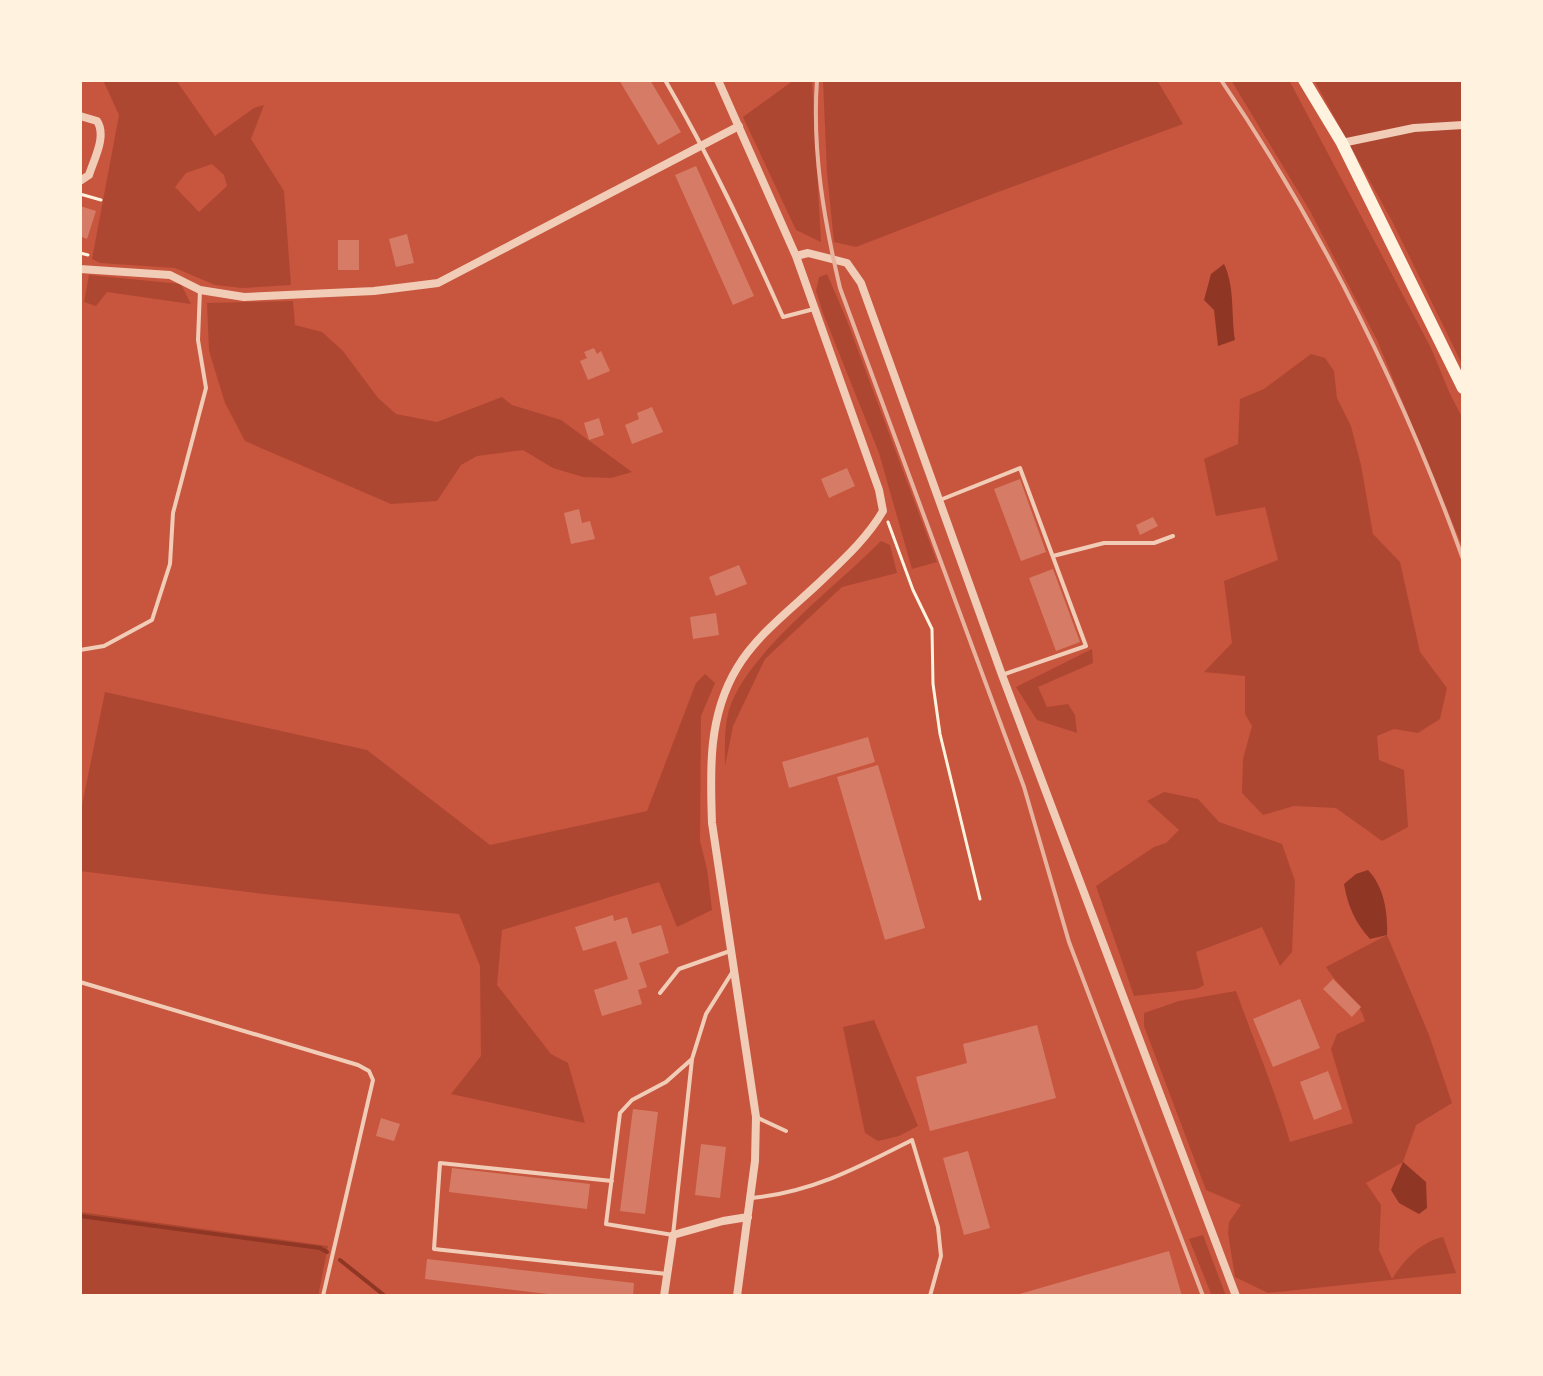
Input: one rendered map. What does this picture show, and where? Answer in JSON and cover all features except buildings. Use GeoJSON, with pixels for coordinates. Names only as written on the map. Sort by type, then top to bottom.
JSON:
{"type":"FeatureCollection","features":[{"type":"Feature","properties":{"kind":"main road"},"geometry":{"type":"LineString","coordinates":[[1304,80],[1342,143],[1463,388]]}},
{"type":"Feature","properties":{"kind":"street"},"geometry":{"type":"LineString","coordinates":[[718,80],[796,256],[879,490],[883,511],[869,535],[755,646],[738,667],[721,702],[713,733],[710,774],[712,823],[756,1117],[739,1295]]}},
{"type":"Feature","properties":{"kind":"street"},"geometry":{"type":"LineString","coordinates":[[80,116],[97,121],[101,128],[101,139],[89,175],[80,181]]}},
{"type":"Feature","properties":{"kind":"street"},"geometry":{"type":"LineString","coordinates":[[1342,143],[1414,128],[1463,125]]}},
{"type":"Feature","properties":{"kind":"street"},"geometry":{"type":"LineString","coordinates":[[80,269],[170,275],[200,290],[244,297],[374,291],[438,283],[739,126]]}},
{"type":"Feature","properties":{"kind":"street"},"geometry":{"type":"LineString","coordinates":[[796,256],[808,253],[847,263],[861,283],[1002,675],[1236,1296]]}},
{"type":"Feature","properties":{"kind":"street"},"geometry":{"type":"LineString","coordinates":[[664,1296],[673,1235],[748,1217]]}},
{"type":"Feature","properties":{"kind":"lane"},"geometry":{"type":"LineString","coordinates":[[665,80],[736,212],[783,317],[815,309]]}},
{"type":"Feature","properties":{"kind":"lane"},"geometry":{"type":"LineString","coordinates":[[80,650],[104,646],[152,620],[170,564],[173,513],[206,388],[198,340],[200,290]]}},
{"type":"Feature","properties":{"kind":"lane"},"geometry":{"type":"LineString","coordinates":[[940,500],[1020,468],[1086,646],[1002,675]]}},
{"type":"Feature","properties":{"kind":"lane"},"geometry":{"type":"LineString","coordinates":[[1053,556],[1104,543],[1154,543],[1173,536]]}},
{"type":"Feature","properties":{"kind":"lane"},"geometry":{"type":"LineString","coordinates":[[660,993],[679,969],[730,951]]}},
{"type":"Feature","properties":{"kind":"lane"},"geometry":{"type":"LineString","coordinates":[[692,1059],[666,1082],[632,1100],[620,1113],[606,1224],[673,1235],[692,1059],[706,1014],[733,971]]}},
{"type":"Feature","properties":{"kind":"lane"},"geometry":{"type":"LineString","coordinates":[[80,982],[358,1065],[369,1071],[373,1080],[323,1296]]}},
{"type":"Feature","properties":{"kind":"lane"},"geometry":{"type":"LineString","coordinates":[[756,1117],[786,1131]]}},
{"type":"Feature","properties":{"kind":"lane"},"geometry":{"type":"LineString","coordinates":[[750,1198],[810,1188],[854,1170],[912,1140],[938,1227],[941,1256],[930,1296]]}},
{"type":"Feature","properties":{"kind":"lane"},"geometry":{"type":"LineString","coordinates":[[612,1181],[440,1163],[434,1249],[667,1274]]}},
{"type":"Feature","properties":{"kind":"path"},"geometry":{"type":"LineString","coordinates":[[80,194],[101,200]]}},
{"type":"Feature","properties":{"kind":"path"},"geometry":{"type":"LineString","coordinates":[[80,253],[88,255]]}},
{"type":"Feature","properties":{"kind":"path"},"geometry":{"type":"LineString","coordinates":[[883,511],[913,590],[932,629],[933,684],[940,734],[980,899]]}},
{"type":"Feature","properties":{"kind":"shaded area"},"geometry":{"type":"Polygon","coordinates":[[[103,80],[176,80],[215,136],[254,108],[264,105],[251,139],[284,191],[291,285],[242,288],[215,285],[175,268],[100,263],[92,259],[119,115],[103,80]],[[212,164],[186,173],[175,187],[199,212],[227,186],[224,175],[212,164]]]}},
{"type":"Feature","properties":{"kind":"shaded area"},"geometry":{"type":"Polygon","coordinates":[[[794,80],[812,80],[821,242],[796,230],[743,117],[794,80]]]}},
{"type":"Feature","properties":{"kind":"shaded area"},"geometry":{"type":"Polygon","coordinates":[[[823,80],[1157,80],[1183,124],[856,247],[834,242],[823,80]]]}},
{"type":"Feature","properties":{"kind":"shaded area"},"geometry":{"type":"Polygon","coordinates":[[[1231,80],[1289,80],[1431,348],[1463,419],[1463,548],[1377,340],[1310,211],[1231,80]]]}},
{"type":"Feature","properties":{"kind":"shaded area"},"geometry":{"type":"Polygon","coordinates":[[[1314,80],[1463,80],[1463,366],[1392,221],[1314,80]]]}},
{"type":"Feature","properties":{"kind":"shaded area"},"geometry":{"type":"Polygon","coordinates":[[[1224,264],[1231,292],[1235,340],[1218,346],[1214,310],[1204,300],[1211,274],[1224,264]]]}},
{"type":"Feature","properties":{"kind":"shaded area"},"geometry":{"type":"Polygon","coordinates":[[[827,274],[937,562],[912,569],[879,453],[816,291],[819,277],[827,274]]]}},
{"type":"Feature","properties":{"kind":"shaded area"},"geometry":{"type":"Polygon","coordinates":[[[89,275],[181,284],[191,304],[107,292],[96,306],[84,302],[89,275]]]}},
{"type":"Feature","properties":{"kind":"shaded area"},"geometry":{"type":"Polygon","coordinates":[[[293,301],[295,325],[322,332],[343,351],[378,398],[396,414],[437,422],[502,397],[512,405],[561,420],[632,472],[611,478],[583,477],[553,468],[523,450],[477,456],[461,465],[437,501],[391,504],[245,441],[225,403],[209,351],[207,303],[293,301]]]}},
{"type":"Feature","properties":{"kind":"shaded area"},"geometry":{"type":"Polygon","coordinates":[[[1311,354],[1325,358],[1334,371],[1337,398],[1351,426],[1361,465],[1373,534],[1400,562],[1420,652],[1447,688],[1440,719],[1418,733],[1394,729],[1377,736],[1379,760],[1404,770],[1408,827],[1382,841],[1336,808],[1294,806],[1263,815],[1242,793],[1243,759],[1252,726],[1245,714],[1245,676],[1204,672],[1232,643],[1224,581],[1278,560],[1265,507],[1216,516],[1204,459],[1238,444],[1240,399],[1264,389],[1311,354]]]}},
{"type":"Feature","properties":{"kind":"shaded area"},"geometry":{"type":"Polygon","coordinates":[[[881,541],[890,545],[897,573],[842,587],[765,659],[733,726],[725,766],[729,710],[754,666],[795,621],[881,541]]]}},
{"type":"Feature","properties":{"kind":"shaded area"},"geometry":{"type":"Polygon","coordinates":[[[1092,649],[1093,663],[1038,687],[1047,707],[1068,704],[1075,715],[1077,733],[1037,720],[1016,687],[1092,649]]]}},
{"type":"Feature","properties":{"kind":"shaded area"},"geometry":{"type":"Polygon","coordinates":[[[705,674],[715,683],[701,716],[700,841],[712,910],[677,927],[659,882],[502,930],[497,985],[551,1054],[568,1063],[585,1123],[451,1094],[481,1056],[480,966],[459,914],[80,871],[80,815],[105,692],[367,750],[490,845],[647,811],[696,683],[705,674]]]}},
{"type":"Feature","properties":{"kind":"shaded area"},"geometry":{"type":"Polygon","coordinates":[[[1164,792],[1198,799],[1219,822],[1282,844],[1295,881],[1292,952],[1280,966],[1262,927],[1196,952],[1204,985],[1197,989],[1134,996],[1096,886],[1154,847],[1166,843],[1179,830],[1147,801],[1164,792]]]}},
{"type":"Feature","properties":{"kind":"shaded area"},"geometry":{"type":"Polygon","coordinates":[[[1368,870],[1381,892],[1387,926],[1387,935],[1370,939],[1353,914],[1344,884],[1356,874],[1368,870]]]}},
{"type":"Feature","properties":{"kind":"shaded area"},"geometry":{"type":"Polygon","coordinates":[[[1387,935],[1429,1035],[1452,1103],[1416,1125],[1403,1162],[1366,1183],[1381,1205],[1379,1250],[1392,1279],[1413,1253],[1443,1237],[1456,1273],[1268,1293],[1235,1277],[1228,1233],[1229,1222],[1241,1205],[1206,1190],[1144,1026],[1144,1013],[1179,1001],[1236,991],[1290,1142],[1353,1123],[1331,1049],[1337,1034],[1365,1021],[1358,1006],[1326,967],[1387,935]]]}},
{"type":"Feature","properties":{"kind":"shaded area"},"geometry":{"type":"Polygon","coordinates":[[[874,1020],[918,1126],[899,1136],[878,1141],[865,1133],[843,1027],[874,1020]]]}},
{"type":"Feature","properties":{"kind":"shaded area"},"geometry":{"type":"Polygon","coordinates":[[[1403,1162],[1426,1182],[1427,1208],[1419,1214],[1399,1203],[1391,1190],[1403,1162]]]}},
{"type":"Feature","properties":{"kind":"shaded area"},"geometry":{"type":"Polygon","coordinates":[[[80,1212],[328,1246],[318,1296],[80,1296],[80,1212]]]}},
{"type":"Feature","properties":{"kind":"shaded area"},"geometry":{"type":"Polygon","coordinates":[[[1203,1235],[1226,1296],[1212,1296],[1189,1239],[1203,1235]]]}},
{"type":"Feature","properties":{"kind":"waterway"},"geometry":{"type":"LineString","coordinates":[[80,1216],[320,1248],[327,1252]]}},
{"type":"Feature","properties":{"kind":"waterway"},"geometry":{"type":"LineString","coordinates":[[340,1260],[385,1296]]}},
{"type":"Feature","properties":{"kind":"railway"},"geometry":{"type":"LineString","coordinates":[[817,80],[816,133],[821,185],[840,288],[1024,787],[1069,942],[1203,1296]]}},
{"type":"Feature","properties":{"kind":"railway"},"geometry":{"type":"LineString","coordinates":[[1221,80],[1293,194],[1357,312],[1414,435],[1463,559]]}}]}
